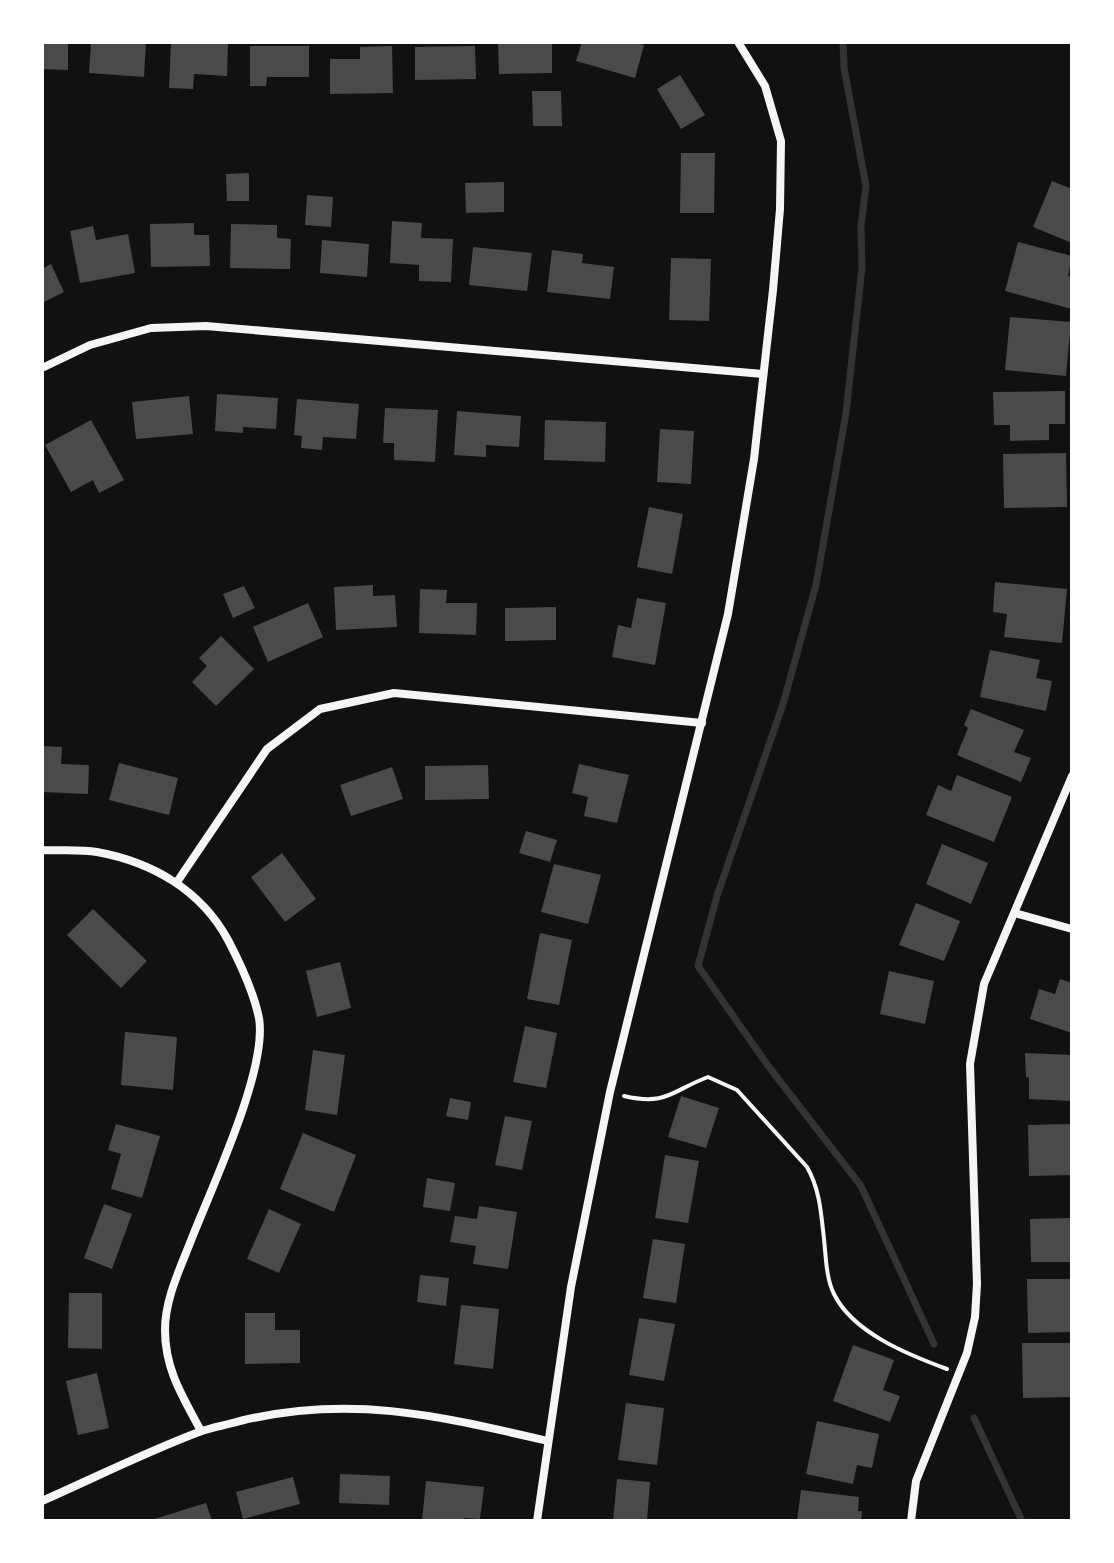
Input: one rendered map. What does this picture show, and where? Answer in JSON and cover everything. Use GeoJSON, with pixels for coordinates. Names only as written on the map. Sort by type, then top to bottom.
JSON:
{"type":"FeatureCollection","features":[{"type":"Feature","properties":{"kind":"street"},"geometry":{"type":"LineString","coordinates":[[537,1521],[571,1287],[610,1092],[728,614],[754,459],[778,236],[781,141],[765,86],[738,42]]}},
{"type":"Feature","properties":{"kind":"street"},"geometry":{"type":"LineString","coordinates":[[42,368],[90,345],[151,328],[206,326],[763,374]]}},
{"type":"Feature","properties":{"kind":"street"},"geometry":{"type":"LineString","coordinates":[[177,882],[267,749],[320,709],[394,693],[702,723]]}},
{"type":"Feature","properties":{"kind":"street"},"geometry":{"type":"LineString","coordinates":[[911,1521],[916,1481],[960,1374],[975,1317],[977,1284],[970,1064],[984,984],[1072,776]]}},
{"type":"Feature","properties":{"kind":"street"},"geometry":{"type":"LineString","coordinates":[[42,850],[96,852],[143,866],[177,882],[214,915],[237,958],[259,1019],[257,1055],[243,1109],[171,1291],[165,1328],[168,1369],[201,1431]]}},
{"type":"Feature","properties":{"kind":"street"},"geometry":{"type":"LineString","coordinates":[[1015,913],[1072,929]]}},
{"type":"Feature","properties":{"kind":"street"},"geometry":{"type":"LineString","coordinates":[[42,1501],[201,1431],[270,1414],[332,1407],[383,1409],[443,1418],[548,1441]]}},
{"type":"Feature","properties":{"kind":"path"},"geometry":{"type":"LineString","coordinates":[[610,1092],[653,1101],[667,1098],[708,1077],[737,1090],[814,1178],[819,1195],[828,1272],[835,1295],[847,1312],[904,1353],[960,1374]]}},
{"type":"Feature","properties":{"kind":"building"},"geometry":{"type":"Polygon","coordinates":[[[42,42],[68,42],[68,70],[42,69],[42,42]]]}},
{"type":"Feature","properties":{"kind":"building"},"geometry":{"type":"Polygon","coordinates":[[[91,42],[146,42],[144,77],[89,73],[91,42]]]}},
{"type":"Feature","properties":{"kind":"building"},"geometry":{"type":"Polygon","coordinates":[[[171,42],[228,43],[227,76],[194,74],[193,89],[169,88],[171,42]]]}},
{"type":"Feature","properties":{"kind":"building"},"geometry":{"type":"Polygon","coordinates":[[[498,42],[552,42],[552,73],[499,74],[498,42]]]}},
{"type":"Feature","properties":{"kind":"building"},"geometry":{"type":"Polygon","coordinates":[[[582,42],[632,42],[644,45],[635,78],[576,61],[582,42]]]}},
{"type":"Feature","properties":{"kind":"building"},"geometry":{"type":"Polygon","coordinates":[[[250,46],[309,46],[309,77],[267,77],[266,86],[250,86],[250,46]]]}},
{"type":"Feature","properties":{"kind":"building"},"geometry":{"type":"Polygon","coordinates":[[[392,46],[393,93],[330,94],[330,59],[360,59],[360,47],[392,46]]]}},
{"type":"Feature","properties":{"kind":"building"},"geometry":{"type":"Polygon","coordinates":[[[475,46],[476,79],[415,80],[415,47],[475,46]]]}},
{"type":"Feature","properties":{"kind":"building"},"geometry":{"type":"Polygon","coordinates":[[[680,75],[705,115],[681,129],[657,89],[680,75]]]}},
{"type":"Feature","properties":{"kind":"building"},"geometry":{"type":"Polygon","coordinates":[[[532,91],[561,91],[562,126],[533,126],[532,91]]]}},
{"type":"Feature","properties":{"kind":"building"},"geometry":{"type":"Polygon","coordinates":[[[681,153],[715,153],[714,213],[680,213],[681,153]]]}},
{"type":"Feature","properties":{"kind":"building"},"geometry":{"type":"Polygon","coordinates":[[[249,173],[249,201],[227,201],[226,174],[249,173]]]}},
{"type":"Feature","properties":{"kind":"building"},"geometry":{"type":"Polygon","coordinates":[[[1052,181],[1072,189],[1072,243],[1033,227],[1052,181]]]}},
{"type":"Feature","properties":{"kind":"building"},"geometry":{"type":"Polygon","coordinates":[[[504,182],[504,212],[466,213],[465,183],[504,182]]]}},
{"type":"Feature","properties":{"kind":"building"},"geometry":{"type":"Polygon","coordinates":[[[307,195],[333,197],[331,227],[305,225],[307,195]]]}},
{"type":"Feature","properties":{"kind":"building"},"geometry":{"type":"Polygon","coordinates":[[[392,221],[422,223],[421,238],[453,239],[451,282],[419,281],[419,265],[390,263],[392,221]]]}},
{"type":"Feature","properties":{"kind":"building"},"geometry":{"type":"Polygon","coordinates":[[[194,223],[194,235],[209,235],[210,266],[151,267],[150,224],[194,223]]]}},
{"type":"Feature","properties":{"kind":"building"},"geometry":{"type":"Polygon","coordinates":[[[231,224],[277,225],[277,238],[291,239],[290,269],[230,268],[231,224]]]}},
{"type":"Feature","properties":{"kind":"building"},"geometry":{"type":"Polygon","coordinates":[[[93,226],[96,240],[128,234],[135,273],[80,283],[70,231],[93,226]]]}},
{"type":"Feature","properties":{"kind":"building"},"geometry":{"type":"Polygon","coordinates":[[[322,240],[369,244],[367,277],[320,273],[322,240]]]}},
{"type":"Feature","properties":{"kind":"building"},"geometry":{"type":"Polygon","coordinates":[[[1018,242],[1072,256],[1068,276],[1072,277],[1072,309],[1005,291],[1018,242]]]}},
{"type":"Feature","properties":{"kind":"building"},"geometry":{"type":"Polygon","coordinates":[[[473,247],[532,253],[527,291],[469,285],[473,247]]]}},
{"type":"Feature","properties":{"kind":"building"},"geometry":{"type":"Polygon","coordinates":[[[552,250],[583,254],[582,263],[614,267],[610,299],[547,292],[552,250]]]}},
{"type":"Feature","properties":{"kind":"building"},"geometry":{"type":"Polygon","coordinates":[[[671,258],[711,259],[709,321],[669,320],[671,258]]]}},
{"type":"Feature","properties":{"kind":"building"},"geometry":{"type":"Polygon","coordinates":[[[51,264],[64,292],[42,303],[42,269],[51,264]]]}},
{"type":"Feature","properties":{"kind":"building"},"geometry":{"type":"Polygon","coordinates":[[[1010,317],[1071,322],[1066,376],[1005,370],[1010,317]]]}},
{"type":"Feature","properties":{"kind":"building"},"geometry":{"type":"Polygon","coordinates":[[[1065,391],[1065,424],[1049,424],[1049,440],[1010,441],[1010,425],[994,425],[993,392],[1065,391]]]}},
{"type":"Feature","properties":{"kind":"building"},"geometry":{"type":"Polygon","coordinates":[[[217,394],[278,398],[276,429],[243,427],[243,433],[215,431],[217,394]]]}},
{"type":"Feature","properties":{"kind":"building"},"geometry":{"type":"Polygon","coordinates":[[[189,396],[193,434],[136,439],[132,402],[189,396]]]}},
{"type":"Feature","properties":{"kind":"building"},"geometry":{"type":"Polygon","coordinates":[[[297,399],[359,404],[356,439],[323,437],[322,450],[301,448],[302,436],[294,435],[297,399]]]}},
{"type":"Feature","properties":{"kind":"building"},"geometry":{"type":"Polygon","coordinates":[[[385,408],[438,410],[435,462],[394,460],[394,443],[383,443],[385,408]]]}},
{"type":"Feature","properties":{"kind":"building"},"geometry":{"type":"Polygon","coordinates":[[[457,411],[521,416],[519,447],[486,445],[486,457],[454,455],[457,411]]]}},
{"type":"Feature","properties":{"kind":"building"},"geometry":{"type":"Polygon","coordinates":[[[91,420],[124,480],[99,493],[93,480],[71,492],[45,445],[91,420]]]}},
{"type":"Feature","properties":{"kind":"building"},"geometry":{"type":"Polygon","coordinates":[[[545,420],[606,422],[605,462],[544,460],[545,420]]]}},
{"type":"Feature","properties":{"kind":"building"},"geometry":{"type":"Polygon","coordinates":[[[660,429],[694,431],[691,484],[657,482],[660,429]]]}},
{"type":"Feature","properties":{"kind":"building"},"geometry":{"type":"Polygon","coordinates":[[[1066,453],[1067,507],[1004,508],[1003,454],[1066,453]]]}},
{"type":"Feature","properties":{"kind":"building"},"geometry":{"type":"Polygon","coordinates":[[[649,507],[683,514],[672,574],[637,567],[649,507]]]}},
{"type":"Feature","properties":{"kind":"building"},"geometry":{"type":"Polygon","coordinates":[[[995,582],[1067,589],[1062,643],[1004,637],[1007,614],[993,612],[995,582]]]}},
{"type":"Feature","properties":{"kind":"building"},"geometry":{"type":"Polygon","coordinates":[[[373,585],[373,596],[395,595],[397,627],[336,630],[334,587],[373,585]]]}},
{"type":"Feature","properties":{"kind":"building"},"geometry":{"type":"Polygon","coordinates":[[[244,586],[255,608],[233,618],[223,594],[244,586]]]}},
{"type":"Feature","properties":{"kind":"building"},"geometry":{"type":"Polygon","coordinates":[[[420,589],[447,590],[446,603],[477,603],[476,635],[419,633],[420,589]]]}},
{"type":"Feature","properties":{"kind":"building"},"geometry":{"type":"Polygon","coordinates":[[[637,598],[666,603],[655,665],[612,657],[618,625],[631,628],[637,598]]]}},
{"type":"Feature","properties":{"kind":"building"},"geometry":{"type":"Polygon","coordinates":[[[308,603],[323,637],[268,662],[253,627],[308,603]]]}},
{"type":"Feature","properties":{"kind":"building"},"geometry":{"type":"Polygon","coordinates":[[[556,607],[556,640],[505,641],[505,608],[556,607]]]}},
{"type":"Feature","properties":{"kind":"building"},"geometry":{"type":"Polygon","coordinates":[[[221,636],[254,669],[216,706],[192,682],[207,666],[199,658],[221,636]]]}},
{"type":"Feature","properties":{"kind":"building"},"geometry":{"type":"Polygon","coordinates":[[[990,650],[1040,660],[1036,678],[1052,681],[1046,711],[980,697],[990,650]]]}},
{"type":"Feature","properties":{"kind":"building"},"geometry":{"type":"Polygon","coordinates":[[[971,709],[1024,730],[1014,752],[1031,758],[1021,782],[957,755],[968,728],[964,725],[971,709]]]}},
{"type":"Feature","properties":{"kind":"building"},"geometry":{"type":"Polygon","coordinates":[[[42,746],[62,747],[61,764],[89,765],[88,794],[42,792],[42,746]]]}},
{"type":"Feature","properties":{"kind":"building"},"geometry":{"type":"Polygon","coordinates":[[[119,763],[178,778],[169,815],[109,800],[119,763]]]}},
{"type":"Feature","properties":{"kind":"building"},"geometry":{"type":"Polygon","coordinates":[[[579,764],[629,775],[617,823],[584,816],[588,797],[572,793],[579,764]]]}},
{"type":"Feature","properties":{"kind":"building"},"geometry":{"type":"Polygon","coordinates":[[[488,765],[489,799],[425,800],[425,766],[488,765]]]}},
{"type":"Feature","properties":{"kind":"building"},"geometry":{"type":"Polygon","coordinates":[[[392,767],[403,799],[351,816],[340,785],[392,767]]]}},
{"type":"Feature","properties":{"kind":"building"},"geometry":{"type":"Polygon","coordinates":[[[957,775],[1012,797],[994,842],[926,815],[938,785],[951,791],[957,775]]]}},
{"type":"Feature","properties":{"kind":"building"},"geometry":{"type":"Polygon","coordinates":[[[526,831],[557,840],[550,862],[519,853],[526,831]]]}},
{"type":"Feature","properties":{"kind":"building"},"geometry":{"type":"Polygon","coordinates":[[[942,844],[988,863],[971,904],[926,884],[942,844]]]}},
{"type":"Feature","properties":{"kind":"building"},"geometry":{"type":"Polygon","coordinates":[[[282,853],[316,899],[285,922],[251,877],[282,853]]]}},
{"type":"Feature","properties":{"kind":"building"},"geometry":{"type":"Polygon","coordinates":[[[554,864],[601,875],[588,924],[541,912],[554,864]]]}},
{"type":"Feature","properties":{"kind":"building"},"geometry":{"type":"Polygon","coordinates":[[[916,903],[960,921],[944,961],[899,945],[916,903]]]}},
{"type":"Feature","properties":{"kind":"building"},"geometry":{"type":"Polygon","coordinates":[[[93,909],[147,961],[121,988],[67,935],[93,909]]]}},
{"type":"Feature","properties":{"kind":"building"},"geometry":{"type":"Polygon","coordinates":[[[540,933],[572,940],[559,1005],[527,999],[540,933]]]}},
{"type":"Feature","properties":{"kind":"building"},"geometry":{"type":"Polygon","coordinates":[[[340,962],[351,1008],[317,1017],[306,971],[340,962]]]}},
{"type":"Feature","properties":{"kind":"building"},"geometry":{"type":"Polygon","coordinates":[[[889,971],[934,981],[925,1024],[880,1014],[889,971]]]}},
{"type":"Feature","properties":{"kind":"building"},"geometry":{"type":"Polygon","coordinates":[[[1060,979],[1072,983],[1072,1033],[1030,1019],[1039,989],[1055,994],[1060,979]]]}},
{"type":"Feature","properties":{"kind":"building"},"geometry":{"type":"Polygon","coordinates":[[[525,1026],[557,1033],[546,1088],[513,1082],[525,1026]]]}},
{"type":"Feature","properties":{"kind":"building"},"geometry":{"type":"Polygon","coordinates":[[[125,1032],[177,1037],[173,1090],[121,1085],[125,1032]]]}},
{"type":"Feature","properties":{"kind":"building"},"geometry":{"type":"Polygon","coordinates":[[[313,1050],[345,1055],[337,1115],[305,1110],[313,1050]]]}},
{"type":"Feature","properties":{"kind":"building"},"geometry":{"type":"Polygon","coordinates":[[[1025,1053],[1072,1055],[1071,1101],[1029,1099],[1025,1053]]]}},
{"type":"Feature","properties":{"kind":"building"},"geometry":{"type":"Polygon","coordinates":[[[681,1096],[719,1108],[706,1148],[668,1137],[681,1096]]]}},
{"type":"Feature","properties":{"kind":"building"},"geometry":{"type":"Polygon","coordinates":[[[450,1098],[471,1102],[468,1120],[446,1116],[450,1098]]]}},
{"type":"Feature","properties":{"kind":"building"},"geometry":{"type":"Polygon","coordinates":[[[505,1116],[532,1121],[522,1170],[495,1165],[505,1116]]]}},
{"type":"Feature","properties":{"kind":"building"},"geometry":{"type":"Polygon","coordinates":[[[116,1124],[160,1136],[142,1198],[111,1189],[121,1154],[108,1150],[116,1124]]]}},
{"type":"Feature","properties":{"kind":"building"},"geometry":{"type":"Polygon","coordinates":[[[1072,1124],[1072,1175],[1029,1176],[1028,1125],[1072,1124]]]}},
{"type":"Feature","properties":{"kind":"building"},"geometry":{"type":"Polygon","coordinates":[[[303,1133],[356,1155],[334,1212],[280,1189],[303,1133]]]}},
{"type":"Feature","properties":{"kind":"building"},"geometry":{"type":"Polygon","coordinates":[[[665,1155],[699,1161],[688,1223],[655,1218],[665,1155]]]}},
{"type":"Feature","properties":{"kind":"building"},"geometry":{"type":"Polygon","coordinates":[[[427,1178],[455,1183],[450,1211],[423,1207],[427,1178]]]}},
{"type":"Feature","properties":{"kind":"building"},"geometry":{"type":"Polygon","coordinates":[[[104,1204],[132,1214],[112,1269],[84,1258],[104,1204]]]}},
{"type":"Feature","properties":{"kind":"building"},"geometry":{"type":"Polygon","coordinates":[[[479,1206],[517,1212],[508,1269],[473,1264],[476,1246],[450,1242],[455,1216],[477,1219],[479,1206]]]}},
{"type":"Feature","properties":{"kind":"building"},"geometry":{"type":"Polygon","coordinates":[[[269,1209],[301,1224],[279,1273],[247,1259],[269,1209]]]}},
{"type":"Feature","properties":{"kind":"building"},"geometry":{"type":"Polygon","coordinates":[[[1072,1218],[1072,1262],[1031,1262],[1030,1219],[1072,1218]]]}},
{"type":"Feature","properties":{"kind":"building"},"geometry":{"type":"Polygon","coordinates":[[[653,1239],[685,1244],[676,1303],[643,1298],[653,1239]]]}},
{"type":"Feature","properties":{"kind":"building"},"geometry":{"type":"Polygon","coordinates":[[[420,1275],[449,1278],[446,1306],[417,1302],[420,1275]]]}},
{"type":"Feature","properties":{"kind":"building"},"geometry":{"type":"Polygon","coordinates":[[[1027,1279],[1072,1279],[1072,1332],[1028,1333],[1027,1279]]]}},
{"type":"Feature","properties":{"kind":"building"},"geometry":{"type":"Polygon","coordinates":[[[69,1293],[102,1293],[102,1349],[68,1348],[69,1293]]]}},
{"type":"Feature","properties":{"kind":"building"},"geometry":{"type":"Polygon","coordinates":[[[461,1305],[499,1309],[493,1369],[454,1364],[461,1305]]]}},
{"type":"Feature","properties":{"kind":"building"},"geometry":{"type":"Polygon","coordinates":[[[245,1313],[275,1313],[275,1330],[300,1330],[300,1363],[245,1364],[245,1313]]]}},
{"type":"Feature","properties":{"kind":"building"},"geometry":{"type":"Polygon","coordinates":[[[639,1318],[675,1324],[664,1381],[629,1375],[639,1318]]]}},
{"type":"Feature","properties":{"kind":"building"},"geometry":{"type":"Polygon","coordinates":[[[1022,1343],[1072,1343],[1072,1397],[1023,1398],[1022,1343]]]}},
{"type":"Feature","properties":{"kind":"building"},"geometry":{"type":"Polygon","coordinates":[[[853,1345],[894,1360],[883,1390],[900,1396],[890,1422],[833,1401],[853,1345]]]}},
{"type":"Feature","properties":{"kind":"building"},"geometry":{"type":"Polygon","coordinates":[[[97,1373],[109,1428],[78,1435],[66,1381],[97,1373]]]}},
{"type":"Feature","properties":{"kind":"building"},"geometry":{"type":"Polygon","coordinates":[[[626,1403],[664,1408],[657,1465],[618,1460],[626,1403]]]}},
{"type":"Feature","properties":{"kind":"building"},"geometry":{"type":"Polygon","coordinates":[[[817,1421],[879,1434],[872,1468],[857,1465],[853,1484],[806,1474],[817,1421]]]}},
{"type":"Feature","properties":{"kind":"building"},"geometry":{"type":"Polygon","coordinates":[[[340,1474],[390,1476],[389,1505],[339,1503],[340,1474]]]}},
{"type":"Feature","properties":{"kind":"building"},"geometry":{"type":"Polygon","coordinates":[[[293,1477],[300,1504],[243,1519],[236,1492],[293,1477]]]}},
{"type":"Feature","properties":{"kind":"building"},"geometry":{"type":"Polygon","coordinates":[[[617,1479],[650,1482],[647,1521],[613,1521],[617,1479]]]}},
{"type":"Feature","properties":{"kind":"building"},"geometry":{"type":"Polygon","coordinates":[[[426,1481],[484,1487],[480,1519],[422,1521],[426,1481]]]}},
{"type":"Feature","properties":{"kind":"building"},"geometry":{"type":"Polygon","coordinates":[[[801,1490],[859,1497],[861,1521],[797,1521],[801,1490]]]}},
{"type":"Feature","properties":{"kind":"building"},"geometry":{"type":"Polygon","coordinates":[[[206,1503],[212,1521],[151,1521],[151,1520],[206,1503]]]}},
{"type":"Feature","properties":{"kind":"waterway"},"geometry":{"type":"LineString","coordinates":[[843,42],[844,68],[866,186],[861,226],[862,268],[846,413],[816,585],[783,704],[717,896],[698,966],[769,1067],[861,1186],[934,1344]]}},
{"type":"Feature","properties":{"kind":"waterway"},"geometry":{"type":"LineString","coordinates":[[974,1418],[1022,1521]]}}]}
